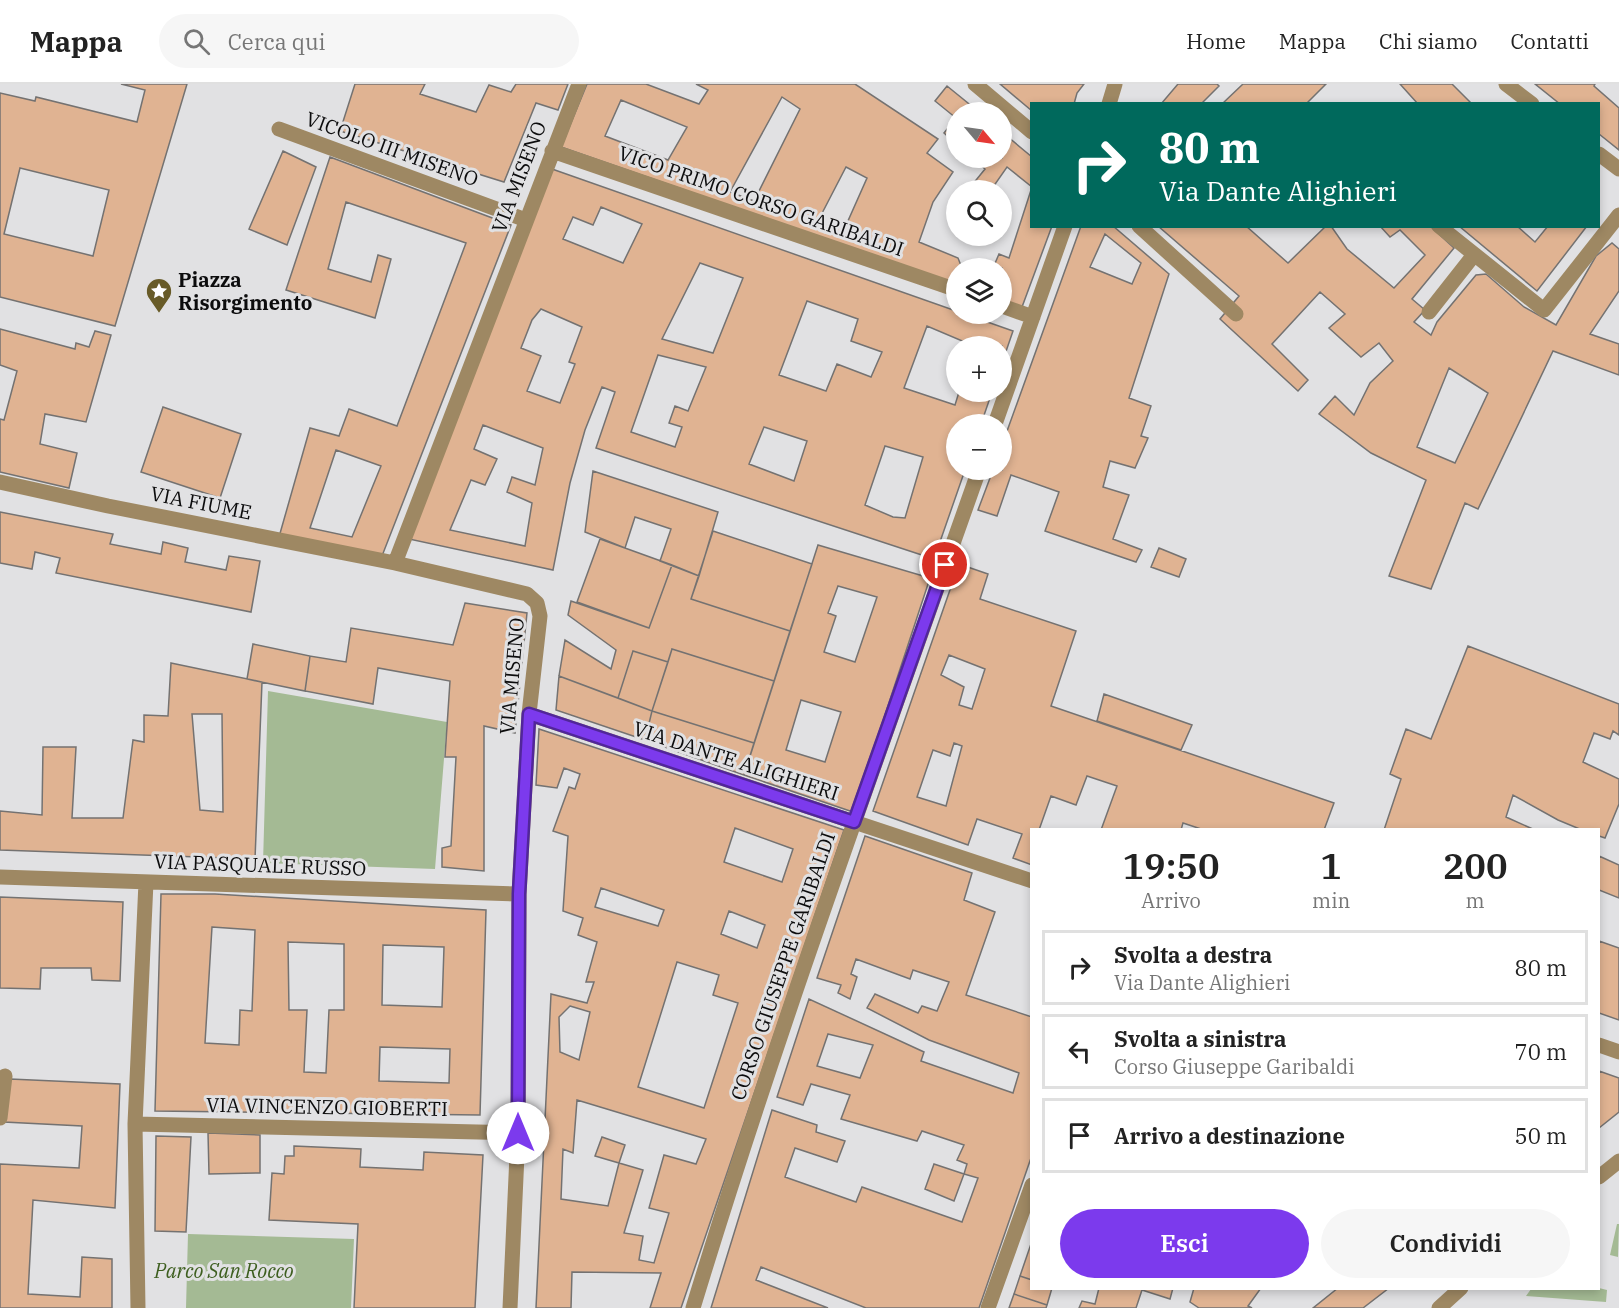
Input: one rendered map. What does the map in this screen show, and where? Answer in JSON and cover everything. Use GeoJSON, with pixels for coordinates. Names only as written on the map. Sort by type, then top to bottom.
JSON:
{"type":"FeatureCollection","features":[{"type":"Feature","properties":{"kind":"street","name":"VIA MISENO"},"geometry":{"type":"LineString","coordinates":[[510,1308],[518,1133],[519,894],[529,714],[540,616],[537,603],[527,594],[395,563],[579,84]]}},
{"type":"Feature","properties":{"kind":"street"},"geometry":{"type":"LineString","coordinates":[[975,84],[1030,130]]}},
{"type":"Feature","properties":{"kind":"street"},"geometry":{"type":"LineString","coordinates":[[1109,102],[1115,84]]}},
{"type":"Feature","properties":{"kind":"street"},"geometry":{"type":"LineString","coordinates":[[1506,84],[1529,102]]}},
{"type":"Feature","properties":{"kind":"street","name":"VICOLO III MISENO"},"geometry":{"type":"LineString","coordinates":[[279,129],[525,220]]}},
{"type":"Feature","properties":{"kind":"street","name":"VICO PRIMO CORSO GARIBALDI"},"geometry":{"type":"LineString","coordinates":[[552,150],[946,287]]}},
{"type":"Feature","properties":{"kind":"street"},"geometry":{"type":"LineString","coordinates":[[1600,155],[1619,169]]}},
{"type":"Feature","properties":{"kind":"street"},"geometry":{"type":"LineString","coordinates":[[1441,228],[1473,256],[1544,310],[1619,215]]}},
{"type":"Feature","properties":{"kind":"street"},"geometry":{"type":"LineString","coordinates":[[999,414],[1064,228]]}},
{"type":"Feature","properties":{"kind":"street"},"geometry":{"type":"LineString","coordinates":[[1141,228],[1236,314]]}},
{"type":"Feature","properties":{"kind":"street"},"geometry":{"type":"LineString","coordinates":[[1429,312],[1473,256]]}},
{"type":"Feature","properties":{"kind":"street"},"geometry":{"type":"LineString","coordinates":[[1012,310],[1033,317]]}},
{"type":"Feature","properties":{"kind":"street","name":"CORSO GIUSEPPE GARIBALDI"},"geometry":{"type":"LineString","coordinates":[[693,1308],[730,1186],[854,822],[975,480]]}},
{"type":"Feature","properties":{"kind":"street","name":"VIA FIUME"},"geometry":{"type":"LineString","coordinates":[[0,482],[108,506],[395,563]]}},
{"type":"Feature","properties":{"kind":"street","name":"VIA DANTE ALIGHIERI"},"geometry":{"type":"LineString","coordinates":[[529,714],[1030,880]]}},
{"type":"Feature","properties":{"kind":"street","name":"VIA PASQUALE RUSSO"},"geometry":{"type":"LineString","coordinates":[[0,877],[519,894]]}},
{"type":"Feature","properties":{"kind":"street"},"geometry":{"type":"LineString","coordinates":[[138,1308],[135,1124],[146,882]]}},
{"type":"Feature","properties":{"kind":"street"},"geometry":{"type":"LineString","coordinates":[[1600,1045],[1619,1052]]}},
{"type":"Feature","properties":{"kind":"street"},"geometry":{"type":"LineString","coordinates":[[0,1118],[5,1076]]}},
{"type":"Feature","properties":{"kind":"street","name":"VIA VINCENZO GIOBERTI"},"geometry":{"type":"LineString","coordinates":[[135,1124],[518,1133]]}},
{"type":"Feature","properties":{"kind":"street"},"geometry":{"type":"LineString","coordinates":[[1600,1176],[1619,1161]]}},
{"type":"Feature","properties":{"kind":"street"},"geometry":{"type":"LineString","coordinates":[[988,1308],[1030,1191]]}},
{"type":"Feature","properties":{"kind":"street"},"geometry":{"type":"LineString","coordinates":[[1439,1308],[1459,1290]]}},
{"type":"Feature","properties":{"kind":"green space"},"geometry":{"type":"Polygon","coordinates":[[[268,691],[447,722],[435,869],[263,863],[268,691]]]}},
{"type":"Feature","properties":{"kind":"green space"},"geometry":{"type":"Polygon","coordinates":[[[1617,1224],[1619,1224],[1618,1257],[1610,1255],[1617,1224]]]}},
{"type":"Feature","properties":{"kind":"green space","name":"Parco San Rocco"},"geometry":{"type":"Polygon","coordinates":[[[188,1234],[354,1239],[351,1308],[186,1308],[188,1234]]]}},
{"type":"Feature","properties":{"kind":"green space"},"geometry":{"type":"Polygon","coordinates":[[[1530,1290],[1607,1290],[1606,1302],[1526,1296],[1530,1290]]]}},
{"type":"Feature","properties":{"kind":"building"},"geometry":{"type":"Polygon","coordinates":[[[121,84],[187,84],[115,326],[0,297],[0,93],[35,101],[36,97],[137,122],[145,90],[121,84]],[[20,168],[4,234],[93,256],[109,190],[20,168]]]}},
{"type":"Feature","properties":{"kind":"building"},"geometry":{"type":"Polygon","coordinates":[[[355,84],[425,84],[420,94],[476,112],[489,85],[511,92],[516,84],[568,84],[558,110],[536,103],[504,182],[340,131],[355,84]]]}},
{"type":"Feature","properties":{"kind":"building"},"geometry":{"type":"Polygon","coordinates":[[[587,84],[646,84],[699,104],[708,90],[696,84],[855,84],[938,139],[927,153],[953,172],[933,202],[919,242],[958,258],[946,258],[946,281],[561,147],[587,84]],[[782,97],[730,192],[754,201],[800,109],[782,97]],[[621,100],[605,136],[668,160],[687,127],[621,100]],[[846,167],[818,221],[830,226],[847,223],[867,178],[846,167]]]}},
{"type":"Feature","properties":{"kind":"building"},"geometry":{"type":"Polygon","coordinates":[[[1000,84],[1084,84],[1077,93],[1075,102],[1030,102],[1030,109],[1000,84]]]}},
{"type":"Feature","properties":{"kind":"building"},"geometry":{"type":"Polygon","coordinates":[[[1178,84],[1217,84],[1219,86],[1203,102],[1163,102],[1178,84]]]}},
{"type":"Feature","properties":{"kind":"building"},"geometry":{"type":"Polygon","coordinates":[[[1243,84],[1326,84],[1308,102],[1224,102],[1243,84]]]}},
{"type":"Feature","properties":{"kind":"building"},"geometry":{"type":"Polygon","coordinates":[[[1400,84],[1452,84],[1470,102],[1416,102],[1400,84]]]}},
{"type":"Feature","properties":{"kind":"building"},"geometry":{"type":"Polygon","coordinates":[[[1535,84],[1595,84],[1594,86],[1619,108],[1619,150],[1600,135],[1600,102],[1558,102],[1535,84]]]}},
{"type":"Feature","properties":{"kind":"building"},"geometry":{"type":"Polygon","coordinates":[[[947,86],[967,102],[946,102],[946,110],[935,101],[947,86]]]}},
{"type":"Feature","properties":{"kind":"building"},"geometry":{"type":"Polygon","coordinates":[[[1012,140],[1030,155],[1030,185],[1008,168],[1012,168],[1012,140]]]}},
{"type":"Feature","properties":{"kind":"building"},"geometry":{"type":"Polygon","coordinates":[[[283,151],[316,167],[287,245],[249,229],[283,151]]]}},
{"type":"Feature","properties":{"kind":"building"},"geometry":{"type":"Polygon","coordinates":[[[330,157],[511,225],[382,556],[279,537],[310,428],[339,436],[349,409],[397,426],[466,243],[346,202],[328,269],[371,282],[378,255],[391,259],[375,318],[286,290],[330,157]],[[336,450],[310,528],[352,537],[381,466],[336,450]]]}},
{"type":"Feature","properties":{"kind":"building"},"geometry":{"type":"Polygon","coordinates":[[[1006,168],[998,180],[976,180],[985,169],[1006,168]]]}},
{"type":"Feature","properties":{"kind":"building"},"geometry":{"type":"Polygon","coordinates":[[[552,169],[946,307],[946,324],[993,324],[1013,331],[1011,336],[950,336],[927,326],[904,388],[955,405],[956,402],[989,402],[984,414],[946,414],[946,480],[962,480],[934,559],[596,448],[615,392],[602,387],[585,430],[570,483],[553,570],[409,539],[552,169]],[[601,207],[593,225],[573,217],[563,239],[623,263],[642,224],[601,207]],[[700,263],[662,339],[713,353],[743,278],[700,263]],[[807,301],[779,375],[826,391],[837,364],[871,377],[882,352],[851,341],[858,319],[807,301]],[[541,309],[532,320],[521,348],[541,356],[527,391],[560,403],[575,364],[569,362],[582,327],[541,309]],[[658,355],[631,432],[675,447],[682,427],[669,423],[675,406],[688,411],[706,367],[658,355]],[[483,425],[474,449],[497,459],[485,485],[471,480],[450,530],[525,546],[532,503],[507,492],[512,477],[535,485],[543,448],[483,425]],[[764,427],[749,464],[794,481],[807,441],[764,427]],[[885,446],[865,505],[893,517],[905,518],[923,457],[885,446]]]}},
{"type":"Feature","properties":{"kind":"building"},"geometry":{"type":"Polygon","coordinates":[[[1030,193],[1030,228],[1051,228],[1022,307],[1012,304],[1012,258],[1009,258],[1030,193]]]}},
{"type":"Feature","properties":{"kind":"building"},"geometry":{"type":"Polygon","coordinates":[[[1080,228],[1115,228],[1169,274],[1129,398],[1151,406],[1141,436],[1148,438],[1135,468],[1110,461],[1103,487],[1129,495],[1113,539],[1142,550],[1136,562],[1045,531],[1059,492],[1012,475],[1012,417],[1080,228]],[[1105,234],[1090,267],[1132,284],[1141,263],[1105,234]]]}},
{"type":"Feature","properties":{"kind":"building"},"geometry":{"type":"Polygon","coordinates":[[[1160,228],[1248,228],[1288,263],[1324,228],[1332,228],[1347,249],[1394,288],[1425,255],[1400,230],[1390,237],[1382,228],[1432,228],[1454,248],[1412,299],[1425,310],[1414,322],[1431,335],[1437,322],[1476,275],[1486,274],[1524,307],[1556,325],[1596,256],[1612,243],[1619,249],[1619,291],[1590,334],[1619,344],[1619,375],[1553,351],[1478,509],[1465,503],[1431,589],[1389,576],[1426,480],[1371,453],[1319,414],[1335,396],[1354,415],[1370,383],[1393,361],[1379,343],[1361,357],[1329,328],[1345,314],[1320,292],[1272,344],[1308,380],[1298,391],[1220,319],[1239,296],[1160,228]],[[1449,368],[1417,447],[1455,463],[1488,393],[1449,368]]]}},
{"type":"Feature","properties":{"kind":"building"},"geometry":{"type":"Polygon","coordinates":[[[1461,228],[1519,228],[1535,242],[1546,228],[1585,228],[1537,291],[1461,228]]]}},
{"type":"Feature","properties":{"kind":"building"},"geometry":{"type":"Polygon","coordinates":[[[999,254],[1009,258],[997,258],[999,254]]]}},
{"type":"Feature","properties":{"kind":"building"},"geometry":{"type":"Polygon","coordinates":[[[0,329],[75,349],[76,343],[89,347],[95,331],[111,335],[86,422],[45,414],[40,444],[77,453],[69,488],[0,472],[0,419],[4,420],[17,371],[0,365],[0,329]]]}},
{"type":"Feature","properties":{"kind":"building"},"geometry":{"type":"Polygon","coordinates":[[[163,407],[241,434],[220,498],[141,472],[163,407]]]}},
{"type":"Feature","properties":{"kind":"building"},"geometry":{"type":"Polygon","coordinates":[[[593,471],[718,512],[699,576],[660,561],[671,529],[635,517],[625,548],[585,532],[593,471]]]}},
{"type":"Feature","properties":{"kind":"building"},"geometry":{"type":"Polygon","coordinates":[[[989,480],[1009,480],[997,516],[978,510],[989,480]]]}},
{"type":"Feature","properties":{"kind":"building"},"geometry":{"type":"Polygon","coordinates":[[[0,512],[113,534],[110,544],[161,554],[163,542],[188,548],[185,562],[226,570],[229,556],[260,561],[251,612],[56,573],[60,558],[35,552],[32,569],[0,563],[0,512]]]}},
{"type":"Feature","properties":{"kind":"building"},"geometry":{"type":"Polygon","coordinates":[[[713,531],[812,564],[790,631],[691,599],[713,531]]]}},
{"type":"Feature","properties":{"kind":"building"},"geometry":{"type":"Polygon","coordinates":[[[600,539],[672,565],[649,628],[577,602],[600,539]]]}},
{"type":"Feature","properties":{"kind":"building"},"geometry":{"type":"Polygon","coordinates":[[[818,545],[930,578],[853,812],[744,775],[818,545]],[[838,586],[828,613],[836,616],[824,652],[855,662],[877,597],[838,586]],[[801,700],[786,750],[825,762],[841,712],[801,700]]]}},
{"type":"Feature","properties":{"kind":"building"},"geometry":{"type":"Polygon","coordinates":[[[1159,548],[1186,559],[1179,577],[1151,567],[1159,548]]]}},
{"type":"Feature","properties":{"kind":"building"},"geometry":{"type":"Polygon","coordinates":[[[959,564],[988,574],[980,599],[1076,631],[1051,706],[1334,803],[1325,828],[1198,828],[1183,823],[1182,828],[1102,828],[1117,786],[1087,776],[1076,805],[1051,796],[1040,828],[1030,828],[1030,864],[1013,858],[1022,834],[977,819],[968,845],[873,811],[959,564]],[[949,655],[941,675],[964,687],[959,705],[972,709],[985,669],[949,655]],[[954,743],[950,756],[933,750],[917,797],[946,806],[962,746],[954,743]]]}},
{"type":"Feature","properties":{"kind":"building"},"geometry":{"type":"Polygon","coordinates":[[[672,565],[699,576],[691,599],[790,631],[774,681],[672,649],[668,662],[633,651],[618,698],[559,676],[565,640],[611,669],[616,650],[568,615],[571,601],[649,628],[672,565]]]}},
{"type":"Feature","properties":{"kind":"building"},"geometry":{"type":"Polygon","coordinates":[[[465,603],[527,613],[515,733],[484,726],[484,871],[442,867],[442,848],[451,846],[456,757],[445,757],[450,681],[378,668],[373,704],[305,691],[310,656],[346,662],[351,628],[453,645],[465,603]]]}},
{"type":"Feature","properties":{"kind":"building"},"geometry":{"type":"Polygon","coordinates":[[[253,644],[310,656],[305,691],[247,679],[253,644]]]}},
{"type":"Feature","properties":{"kind":"building"},"geometry":{"type":"Polygon","coordinates":[[[1468,646],[1619,704],[1619,735],[1613,731],[1610,739],[1594,733],[1583,762],[1619,779],[1619,804],[1605,838],[1600,836],[1600,828],[1577,828],[1513,795],[1506,817],[1531,828],[1385,828],[1401,779],[1390,774],[1406,729],[1431,739],[1468,646]]]}},
{"type":"Feature","properties":{"kind":"building"},"geometry":{"type":"Polygon","coordinates":[[[672,649],[774,681],[754,743],[652,711],[672,649]]]}},
{"type":"Feature","properties":{"kind":"building"},"geometry":{"type":"Polygon","coordinates":[[[633,651],[668,662],[652,711],[618,698],[633,651]]]}},
{"type":"Feature","properties":{"kind":"building"},"geometry":{"type":"Polygon","coordinates":[[[171,663],[262,682],[255,859],[0,850],[0,811],[42,815],[43,747],[76,747],[72,818],[123,818],[133,740],[144,742],[144,715],[168,716],[171,663]],[[192,714],[200,810],[223,812],[222,714],[192,714]]]}},
{"type":"Feature","properties":{"kind":"building"},"geometry":{"type":"Polygon","coordinates":[[[559,676],[652,711],[645,740],[556,710],[559,676]]]}},
{"type":"Feature","properties":{"kind":"building"},"geometry":{"type":"Polygon","coordinates":[[[1104,694],[1192,725],[1181,750],[1097,721],[1104,694]]]}},
{"type":"Feature","properties":{"kind":"building"},"geometry":{"type":"Polygon","coordinates":[[[652,711],[754,743],[744,775],[645,740],[652,711]]]}},
{"type":"Feature","properties":{"kind":"building"},"geometry":{"type":"Polygon","coordinates":[[[539,729],[844,830],[681,1308],[650,1308],[661,1273],[572,1272],[571,1308],[536,1308],[551,994],[587,1003],[594,982],[586,982],[597,942],[578,935],[583,918],[563,911],[568,836],[553,831],[569,787],[575,789],[580,774],[564,768],[557,788],[536,785],[539,729]],[[735,828],[724,862],[782,882],[793,849],[735,828]],[[601,888],[595,907],[658,926],[664,910],[601,888]],[[729,911],[721,934],[757,948],[765,925],[729,911]],[[677,962],[638,1087],[704,1108],[738,1003],[713,995],[719,975],[677,962]],[[570,1006],[559,1017],[560,1052],[579,1060],[590,1012],[570,1006]],[[577,1100],[573,1153],[563,1149],[561,1199],[608,1206],[619,1163],[643,1170],[624,1233],[643,1236],[639,1260],[654,1263],[669,1213],[649,1208],[664,1155],[696,1164],[706,1139],[577,1100]]]}},
{"type":"Feature","properties":{"kind":"building"},"geometry":{"type":"Polygon","coordinates":[[[865,836],[972,873],[964,900],[995,912],[966,995],[1030,1016],[1030,1161],[979,1308],[866,1308],[761,1267],[756,1280],[828,1308],[711,1308],[772,1110],[817,1125],[816,1132],[845,1141],[837,1162],[795,1148],[785,1177],[856,1202],[862,1187],[962,1222],[978,1178],[964,1174],[967,1164],[957,1160],[964,1145],[922,1131],[917,1141],[841,1119],[850,1095],[811,1084],[803,1105],[777,1097],[809,999],[924,1052],[921,1061],[1013,1093],[1019,1073],[929,1040],[867,1008],[875,994],[918,1013],[922,1006],[937,1011],[949,982],[913,970],[910,979],[856,959],[851,974],[857,977],[850,999],[838,993],[841,985],[817,978],[865,836]],[[828,1034],[817,1066],[860,1078],[873,1045],[828,1034]]]}},
{"type":"Feature","properties":{"kind":"building"},"geometry":{"type":"Polygon","coordinates":[[[1600,856],[1619,865],[1619,898],[1600,890],[1600,856]]]}},
{"type":"Feature","properties":{"kind":"building"},"geometry":{"type":"Polygon","coordinates":[[[161,894],[215,894],[486,910],[480,1115],[155,1111],[161,894]],[[212,927],[205,1043],[239,1045],[240,1010],[252,1011],[255,930],[212,927]],[[288,942],[289,1010],[307,1010],[304,1072],[326,1073],[329,1010],[344,1010],[344,944],[288,942]],[[383,945],[382,1005],[442,1007],[444,947],[383,945]],[[380,1047],[379,1081],[449,1083],[450,1049],[380,1047]]]}},
{"type":"Feature","properties":{"kind":"building"},"geometry":{"type":"Polygon","coordinates":[[[0,897],[123,902],[120,981],[92,980],[91,968],[41,968],[40,989],[0,988],[0,897]]]}},
{"type":"Feature","properties":{"kind":"building"},"geometry":{"type":"Polygon","coordinates":[[[1600,941],[1619,948],[1619,1020],[1600,1013],[1600,941]]]}},
{"type":"Feature","properties":{"kind":"building"},"geometry":{"type":"Polygon","coordinates":[[[1600,1071],[1619,1078],[1619,1112],[1600,1127],[1600,1071]]]}},
{"type":"Feature","properties":{"kind":"building"},"geometry":{"type":"Polygon","coordinates":[[[10,1079],[120,1084],[115,1208],[33,1200],[28,1294],[80,1297],[82,1257],[112,1259],[112,1308],[0,1308],[0,1164],[79,1168],[82,1126],[4,1122],[10,1079]]]}},
{"type":"Feature","properties":{"kind":"building"},"geometry":{"type":"Polygon","coordinates":[[[208,1133],[260,1135],[260,1173],[209,1174],[208,1133]]]}},
{"type":"Feature","properties":{"kind":"building"},"geometry":{"type":"Polygon","coordinates":[[[156,1136],[191,1137],[186,1232],[155,1231],[156,1136]]]}},
{"type":"Feature","properties":{"kind":"building"},"geometry":{"type":"Polygon","coordinates":[[[602,1137],[625,1145],[619,1163],[595,1156],[602,1137]]]}},
{"type":"Feature","properties":{"kind":"building"},"geometry":{"type":"Polygon","coordinates":[[[294,1146],[361,1149],[360,1167],[423,1170],[424,1152],[483,1155],[475,1308],[354,1308],[358,1224],[269,1220],[272,1173],[284,1174],[285,1156],[294,1156],[294,1146]]]}},
{"type":"Feature","properties":{"kind":"building"},"geometry":{"type":"Polygon","coordinates":[[[934,1164],[964,1174],[954,1201],[925,1189],[934,1164]]]}},
{"type":"Feature","properties":{"kind":"building"},"geometry":{"type":"Polygon","coordinates":[[[1030,1247],[1030,1279],[1020,1276],[1030,1247]]]}},
{"type":"Feature","properties":{"kind":"building"},"geometry":{"type":"Polygon","coordinates":[[[1020,1276],[1030,1279],[1030,1290],[1051,1290],[1047,1305],[1014,1294],[1020,1276]]]}},
{"type":"Feature","properties":{"kind":"building"},"geometry":{"type":"Polygon","coordinates":[[[1098,1290],[1142,1290],[1136,1308],[1079,1308],[1082,1301],[1095,1304],[1098,1290]]]}},
{"type":"Feature","properties":{"kind":"building"},"geometry":{"type":"Polygon","coordinates":[[[1142,1290],[1172,1290],[1170,1299],[1142,1290]]]}},
{"type":"Feature","properties":{"kind":"building"},"geometry":{"type":"Polygon","coordinates":[[[1193,1290],[1260,1290],[1248,1306],[1252,1308],[1199,1308],[1190,1302],[1193,1290]]]}},
{"type":"Feature","properties":{"kind":"building"},"geometry":{"type":"Polygon","coordinates":[[[1336,1290],[1386,1290],[1363,1308],[1313,1308],[1336,1290]]]}},
{"type":"Feature","properties":{"kind":"building"},"geometry":{"type":"Polygon","coordinates":[[[1014,1294],[1047,1305],[1046,1308],[1009,1308],[1014,1294]]]}},
{"type":"Feature","properties":{"kind":"place","name":"Piazza Risorgimento"},"geometry":{"type":"Point","coordinates":[159,314]}},
{"type":"Feature","properties":{"kind":"route"},"geometry":{"type":"LineString","coordinates":[[518,1133],[519,894],[529,714],[854,822],[945,565]]}}]}
